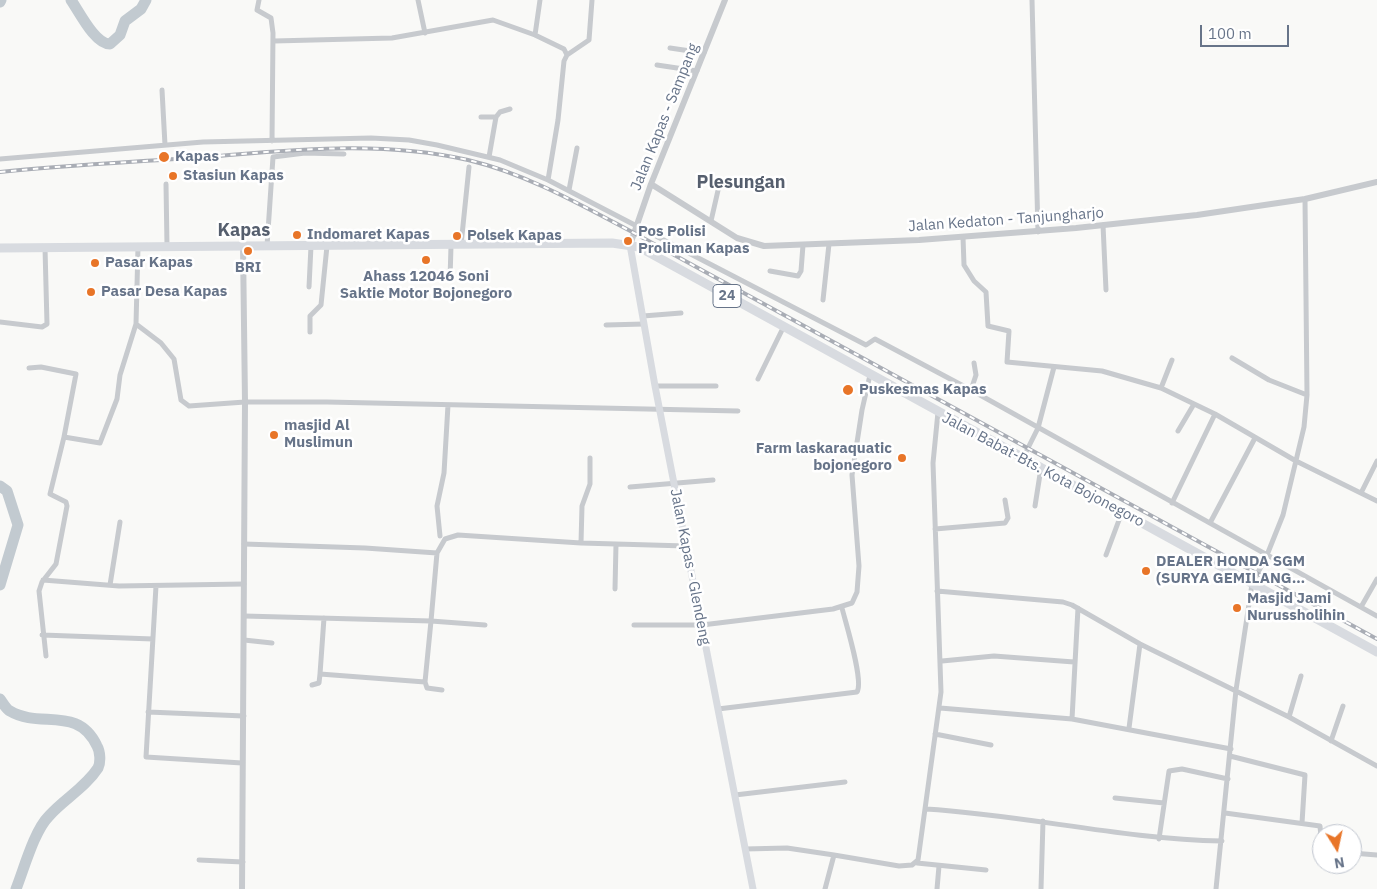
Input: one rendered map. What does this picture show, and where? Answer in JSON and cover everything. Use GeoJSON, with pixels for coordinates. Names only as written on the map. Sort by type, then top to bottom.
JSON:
{"type":"FeatureCollection","features":[{"type":"Feature","properties":{"kind":"highway","name":"Jalan Babat-Bts. Kota Bojonegoro"},"geometry":{"type":"LineString","coordinates":[[0,248],[461,246],[612,243],[630,245],[648,251],[783,328],[1377,652]]}},
{"type":"Feature","properties":{"kind":"main road","name":"Jalan Kapas - Glendeng"},"geometry":{"type":"LineString","coordinates":[[630,245],[655,386],[753,889]]}},
{"type":"Feature","properties":{"kind":"street"},"geometry":{"type":"LineString","coordinates":[[259,0],[258,11],[271,19],[274,41],[272,141]]}},
{"type":"Feature","properties":{"kind":"street"},"geometry":{"type":"LineString","coordinates":[[418,0],[424,33]]}},
{"type":"Feature","properties":{"kind":"street"},"geometry":{"type":"LineString","coordinates":[[535,35],[540,0]]}},
{"type":"Feature","properties":{"kind":"street"},"geometry":{"type":"LineString","coordinates":[[548,180],[558,120],[564,65],[567,55],[589,40],[592,0]]}},
{"type":"Feature","properties":{"kind":"street","name":"Jalan Kapas - Sampang"},"geometry":{"type":"LineString","coordinates":[[630,245],[651,184],[726,0]]}},
{"type":"Feature","properties":{"kind":"street"},"geometry":{"type":"LineString","coordinates":[[1032,0],[1038,232]]}},
{"type":"Feature","properties":{"kind":"street"},"geometry":{"type":"LineString","coordinates":[[274,41],[368,40],[424,33],[493,20],[535,35],[564,49],[567,55]]}},
{"type":"Feature","properties":{"kind":"street"},"geometry":{"type":"LineString","coordinates":[[670,48],[704,53]]}},
{"type":"Feature","properties":{"kind":"street"},"geometry":{"type":"LineString","coordinates":[[657,65],[697,71]]}},
{"type":"Feature","properties":{"kind":"street"},"geometry":{"type":"LineString","coordinates":[[162,90],[165,145]]}},
{"type":"Feature","properties":{"kind":"street"},"geometry":{"type":"LineString","coordinates":[[489,158],[496,117],[500,112],[510,109]]}},
{"type":"Feature","properties":{"kind":"street"},"geometry":{"type":"LineString","coordinates":[[481,117],[496,117]]}},
{"type":"Feature","properties":{"kind":"street"},"geometry":{"type":"LineString","coordinates":[[0,159],[165,145],[372,138],[410,140],[489,158],[569,190],[867,346],[875,339],[971,390],[1377,616]]}},
{"type":"Feature","properties":{"kind":"street"},"geometry":{"type":"LineString","coordinates":[[569,190],[577,148]]}},
{"type":"Feature","properties":{"kind":"street"},"geometry":{"type":"LineString","coordinates":[[267,246],[273,157],[304,153],[344,154]]}},
{"type":"Feature","properties":{"kind":"street"},"geometry":{"type":"LineString","coordinates":[[461,246],[469,167]]}},
{"type":"Feature","properties":{"kind":"street","name":"Jalan Kedaton - Tanjungharjo"},"geometry":{"type":"LineString","coordinates":[[651,184],[748,243],[764,246],[1038,232],[1197,215],[1305,199],[1377,182]]}},
{"type":"Feature","properties":{"kind":"street"},"geometry":{"type":"LineString","coordinates":[[166,184],[167,246]]}},
{"type":"Feature","properties":{"kind":"street"},"geometry":{"type":"LineString","coordinates":[[711,221],[719,186]]}},
{"type":"Feature","properties":{"kind":"street"},"geometry":{"type":"LineString","coordinates":[[1216,889],[1236,690],[1252,584],[1267,555],[1283,515],[1304,428],[1307,395],[1305,199]]}},
{"type":"Feature","properties":{"kind":"street"},"geometry":{"type":"LineString","coordinates":[[1103,225],[1106,290]]}},
{"type":"Feature","properties":{"kind":"street"},"geometry":{"type":"LineString","coordinates":[[963,237],[964,265],[974,281],[986,292],[988,326],[1009,330],[1006,361],[1102,371],[1161,388],[1215,414],[1296,462],[1377,500]]}},
{"type":"Feature","properties":{"kind":"street"},"geometry":{"type":"LineString","coordinates":[[823,300],[829,244]]}},
{"type":"Feature","properties":{"kind":"street"},"geometry":{"type":"LineString","coordinates":[[770,271],[798,276],[801,271],[803,245]]}},
{"type":"Feature","properties":{"kind":"street"},"geometry":{"type":"LineString","coordinates":[[242,889],[245,402],[243,246]]}},
{"type":"Feature","properties":{"kind":"street"},"geometry":{"type":"LineString","coordinates":[[309,287],[311,246]]}},
{"type":"Feature","properties":{"kind":"street"},"geometry":{"type":"LineString","coordinates":[[310,332],[310,316],[322,305],[327,246]]}},
{"type":"Feature","properties":{"kind":"street"},"geometry":{"type":"LineString","coordinates":[[450,279],[451,246]]}},
{"type":"Feature","properties":{"kind":"street"},"geometry":{"type":"LineString","coordinates":[[64,437],[100,443],[117,399],[120,375],[136,324],[138,247]]}},
{"type":"Feature","properties":{"kind":"street"},"geometry":{"type":"LineString","coordinates":[[0,322],[42,327],[47,324],[45,248]]}},
{"type":"Feature","properties":{"kind":"street"},"geometry":{"type":"LineString","coordinates":[[643,316],[681,313]]}},
{"type":"Feature","properties":{"kind":"street"},"geometry":{"type":"LineString","coordinates":[[136,324],[161,343],[174,359],[179,391],[185,405],[245,402],[738,411]]}},
{"type":"Feature","properties":{"kind":"street"},"geometry":{"type":"LineString","coordinates":[[606,325],[644,324]]}},
{"type":"Feature","properties":{"kind":"street"},"geometry":{"type":"LineString","coordinates":[[758,379],[783,328]]}},
{"type":"Feature","properties":{"kind":"street"},"geometry":{"type":"LineString","coordinates":[[1232,358],[1269,380],[1307,395]]}},
{"type":"Feature","properties":{"kind":"street"},"geometry":{"type":"LineString","coordinates":[[1161,388],[1172,360]]}},
{"type":"Feature","properties":{"kind":"street"},"geometry":{"type":"LineString","coordinates":[[971,390],[976,374],[974,362]]}},
{"type":"Feature","properties":{"kind":"street"},"geometry":{"type":"LineString","coordinates":[[1023,458],[1038,428],[1054,367]]}},
{"type":"Feature","properties":{"kind":"street"},"geometry":{"type":"LineString","coordinates":[[29,368],[76,374],[64,437],[50,494],[66,502],[67,506],[56,564],[44,580],[39,595],[42,635],[46,656]]}},
{"type":"Feature","properties":{"kind":"street"},"geometry":{"type":"LineString","coordinates":[[634,625],[702,625],[842,608],[853,602],[858,584],[859,549],[852,475],[862,410],[870,375]]}},
{"type":"Feature","properties":{"kind":"street"},"geometry":{"type":"LineString","coordinates":[[655,386],[716,386]]}},
{"type":"Feature","properties":{"kind":"street"},"geometry":{"type":"LineString","coordinates":[[1178,431],[1194,404]]}},
{"type":"Feature","properties":{"kind":"street"},"geometry":{"type":"LineString","coordinates":[[442,690],[427,688],[425,682],[440,536],[436,506],[444,473],[448,405]]}},
{"type":"Feature","properties":{"kind":"street"},"geometry":{"type":"LineString","coordinates":[[917,863],[940,708],[942,661],[937,592],[934,449],[938,412]]}},
{"type":"Feature","properties":{"kind":"street"},"geometry":{"type":"LineString","coordinates":[[1172,503],[1215,414]]}},
{"type":"Feature","properties":{"kind":"street"},"geometry":{"type":"LineString","coordinates":[[1210,523],[1255,438]]}},
{"type":"Feature","properties":{"kind":"street"},"geometry":{"type":"LineString","coordinates":[[581,543],[582,506],[590,484],[590,458]]}},
{"type":"Feature","properties":{"kind":"street"},"geometry":{"type":"LineString","coordinates":[[1361,493],[1377,461]]}},
{"type":"Feature","properties":{"kind":"street"},"geometry":{"type":"LineString","coordinates":[[1035,506],[1040,468]]}},
{"type":"Feature","properties":{"kind":"street"},"geometry":{"type":"LineString","coordinates":[[630,487],[713,480]]}},
{"type":"Feature","properties":{"kind":"street"},"geometry":{"type":"LineString","coordinates":[[935,529],[1005,524],[1008,518],[1005,500]]}},
{"type":"Feature","properties":{"kind":"street"},"geometry":{"type":"LineString","coordinates":[[1106,555],[1122,512]]}},
{"type":"Feature","properties":{"kind":"street"},"geometry":{"type":"LineString","coordinates":[[110,585],[120,522]]}},
{"type":"Feature","properties":{"kind":"street"},"geometry":{"type":"LineString","coordinates":[[438,550],[442,541],[451,535]]}},
{"type":"Feature","properties":{"kind":"street"},"geometry":{"type":"LineString","coordinates":[[440,536],[686,546]]}},
{"type":"Feature","properties":{"kind":"street"},"geometry":{"type":"LineString","coordinates":[[244,544],[438,550]]}},
{"type":"Feature","properties":{"kind":"street"},"geometry":{"type":"LineString","coordinates":[[615,589],[616,544]]}},
{"type":"Feature","properties":{"kind":"street"},"geometry":{"type":"LineString","coordinates":[[1361,607],[1377,579]]}},
{"type":"Feature","properties":{"kind":"street"},"geometry":{"type":"LineString","coordinates":[[44,580],[156,586],[244,584]]}},
{"type":"Feature","properties":{"kind":"street"},"geometry":{"type":"LineString","coordinates":[[156,586],[147,758],[242,763]]}},
{"type":"Feature","properties":{"kind":"street"},"geometry":{"type":"LineString","coordinates":[[937,592],[1063,602],[1078,608],[1140,644],[1289,717],[1377,766]]}},
{"type":"Feature","properties":{"kind":"street"},"geometry":{"type":"LineString","coordinates":[[718,709],[858,692],[860,688],[857,670],[842,608]]}},
{"type":"Feature","properties":{"kind":"street"},"geometry":{"type":"LineString","coordinates":[[1072,719],[1078,608]]}},
{"type":"Feature","properties":{"kind":"street"},"geometry":{"type":"LineString","coordinates":[[244,616],[431,621],[485,625]]}},
{"type":"Feature","properties":{"kind":"street"},"geometry":{"type":"LineString","coordinates":[[312,685],[319,682],[324,618]]}},
{"type":"Feature","properties":{"kind":"street"},"geometry":{"type":"LineString","coordinates":[[42,635],[153,639]]}},
{"type":"Feature","properties":{"kind":"street"},"geometry":{"type":"LineString","coordinates":[[244,640],[272,643]]}},
{"type":"Feature","properties":{"kind":"street"},"geometry":{"type":"LineString","coordinates":[[1129,728],[1140,644]]}},
{"type":"Feature","properties":{"kind":"street"},"geometry":{"type":"LineString","coordinates":[[942,661],[994,656],[1074,662]]}},
{"type":"Feature","properties":{"kind":"street"},"geometry":{"type":"LineString","coordinates":[[320,674],[425,682]]}},
{"type":"Feature","properties":{"kind":"street"},"geometry":{"type":"LineString","coordinates":[[1289,717],[1301,676]]}},
{"type":"Feature","properties":{"kind":"street"},"geometry":{"type":"LineString","coordinates":[[1331,741],[1343,706]]}},
{"type":"Feature","properties":{"kind":"street"},"geometry":{"type":"LineString","coordinates":[[940,708],[1072,719],[1129,728],[1231,749]]}},
{"type":"Feature","properties":{"kind":"street"},"geometry":{"type":"LineString","coordinates":[[148,712],[244,716]]}},
{"type":"Feature","properties":{"kind":"street"},"geometry":{"type":"LineString","coordinates":[[935,734],[991,745]]}},
{"type":"Feature","properties":{"kind":"street"},"geometry":{"type":"LineString","coordinates":[[1230,756],[1305,774],[1302,823]]}},
{"type":"Feature","properties":{"kind":"street"},"geometry":{"type":"LineString","coordinates":[[1159,839],[1168,773],[1171,770],[1182,769],[1228,779]]}},
{"type":"Feature","properties":{"kind":"street"},"geometry":{"type":"LineString","coordinates":[[735,795],[845,782]]}},
{"type":"Feature","properties":{"kind":"street"},"geometry":{"type":"LineString","coordinates":[[1115,798],[1164,802]]}},
{"type":"Feature","properties":{"kind":"street"},"geometry":{"type":"LineString","coordinates":[[926,808],[978,812],[1159,839],[1222,841]]}},
{"type":"Feature","properties":{"kind":"street"},"geometry":{"type":"LineString","coordinates":[[1225,813],[1312,825]]}},
{"type":"Feature","properties":{"kind":"street"},"geometry":{"type":"LineString","coordinates":[[1041,889],[1043,821]]}},
{"type":"Feature","properties":{"kind":"street"},"geometry":{"type":"LineString","coordinates":[[745,849],[787,848],[900,866],[917,863],[986,870]]}},
{"type":"Feature","properties":{"kind":"street"},"geometry":{"type":"LineString","coordinates":[[1362,854],[1377,855]]}},
{"type":"Feature","properties":{"kind":"street"},"geometry":{"type":"LineString","coordinates":[[825,889],[834,855]]}},
{"type":"Feature","properties":{"kind":"street"},"geometry":{"type":"LineString","coordinates":[[199,860],[243,862]]}},
{"type":"Feature","properties":{"kind":"street"},"geometry":{"type":"LineString","coordinates":[[938,889],[940,866]]}},
{"type":"Feature","properties":{"kind":"waterway"},"geometry":{"type":"LineString","coordinates":[[71,0],[93,34],[104,43],[110,44],[120,35],[125,21],[141,9],[146,0]]}},
{"type":"Feature","properties":{"kind":"waterway"},"geometry":{"type":"LineString","coordinates":[[0,486],[7,491],[18,525],[0,585]]}},
{"type":"Feature","properties":{"kind":"waterway"},"geometry":{"type":"LineString","coordinates":[[0,699],[9,710],[22,716],[58,720],[80,726],[89,733],[98,748],[100,757],[99,766],[93,775],[55,810],[44,823],[34,840],[16,889]]}},
{"type":"Feature","properties":{"kind":"railway"},"geometry":{"type":"LineString","coordinates":[[0,172],[270,152],[369,148],[435,154],[468,160],[511,173],[553,191],[634,233],[1377,639]]}},
{"type":"Feature","properties":{"kind":"place","name":"Kapas"},"geometry":{"type":"Point","coordinates":[164,157]}},
{"type":"Feature","properties":{"kind":"place","name":"Stasiun Kapas"},"geometry":{"type":"Point","coordinates":[173,176]}},
{"type":"Feature","properties":{"kind":"place","name":"Indomaret Kapas"},"geometry":{"type":"Point","coordinates":[297,235]}},
{"type":"Feature","properties":{"kind":"place","name":"Polsek Kapas"},"geometry":{"type":"Point","coordinates":[457,236]}},
{"type":"Feature","properties":{"kind":"place","name":"Pos Polisi Proliman Kapas"},"geometry":{"type":"Point","coordinates":[628,241]}},
{"type":"Feature","properties":{"kind":"place","name":"BRI"},"geometry":{"type":"Point","coordinates":[248,251]}},
{"type":"Feature","properties":{"kind":"place","name":"Ahass 12046 Soni Saktie Motor Bojonegoro"},"geometry":{"type":"Point","coordinates":[426,260]}},
{"type":"Feature","properties":{"kind":"place","name":"Pasar Kapas"},"geometry":{"type":"Point","coordinates":[95,263]}},
{"type":"Feature","properties":{"kind":"place","name":"Pasar Desa Kapas"},"geometry":{"type":"Point","coordinates":[91,292]}},
{"type":"Feature","properties":{"kind":"place","name":"Puskesmas Kapas"},"geometry":{"type":"Point","coordinates":[848,390]}},
{"type":"Feature","properties":{"kind":"place","name":"masjid Al Muslimun"},"geometry":{"type":"Point","coordinates":[274,435]}},
{"type":"Feature","properties":{"kind":"place","name":"Farm laskaraquatic bojonegoro"},"geometry":{"type":"Point","coordinates":[902,458]}},
{"type":"Feature","properties":{"kind":"place","name":"DEALER HONDA SGM (SURYA GEMILANG…"},"geometry":{"type":"Point","coordinates":[1146,571]}},
{"type":"Feature","properties":{"kind":"place","name":"Masjid Jami Nurussholihin"},"geometry":{"type":"Point","coordinates":[1237,608]}},
{"type":"Feature","properties":{"kind":"district","name":"Plesungan"},"geometry":{"type":"Point","coordinates":[741,183]}},
{"type":"Feature","properties":{"kind":"district","name":"Kapas"},"geometry":{"type":"Point","coordinates":[244,231]}}]}
